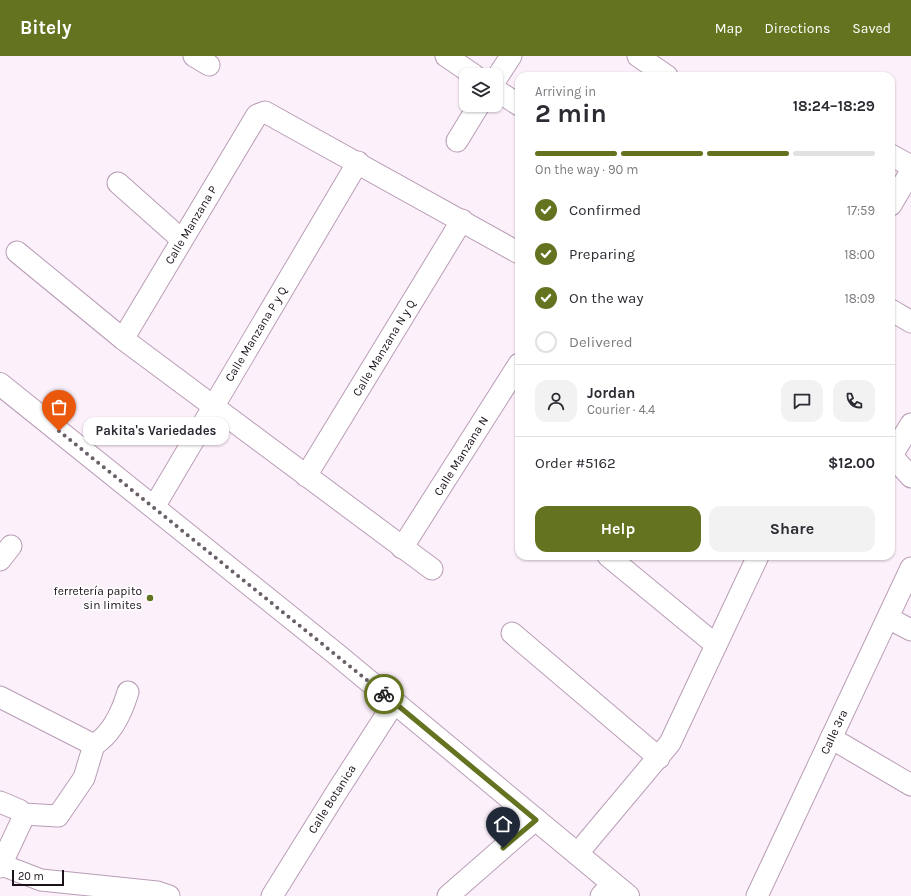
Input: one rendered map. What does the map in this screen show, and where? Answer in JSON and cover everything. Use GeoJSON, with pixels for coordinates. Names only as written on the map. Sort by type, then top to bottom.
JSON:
{"type":"FeatureCollection","features":[{"type":"Feature","properties":{"kind":"street"},"geometry":{"type":"LineString","coordinates":[[446,56],[464,68]]}},
{"type":"Feature","properties":{"kind":"street"},"geometry":{"type":"LineString","coordinates":[[503,68],[511,56]]}},
{"type":"Feature","properties":{"kind":"street"},"geometry":{"type":"LineString","coordinates":[[638,56],[661,72]]}},
{"type":"Feature","properties":{"kind":"street"},"geometry":{"type":"LineString","coordinates":[[503,95],[515,102]]}},
{"type":"Feature","properties":{"kind":"street","name":"Calle Manzana P"},"geometry":{"type":"LineString","coordinates":[[123,339],[260,112],[265,112],[358,162]]}},
{"type":"Feature","properties":{"kind":"street"},"geometry":{"type":"LineString","coordinates":[[457,141],[475,112]]}},
{"type":"Feature","properties":{"kind":"street"},"geometry":{"type":"LineString","coordinates":[[895,157],[911,166]]}},
{"type":"Feature","properties":{"kind":"street"},"geometry":{"type":"LineString","coordinates":[[358,162],[515,251]]}},
{"type":"Feature","properties":{"kind":"street","name":"Calle Manzana P y Q"},"geometry":{"type":"LineString","coordinates":[[154,507],[358,162]]}},
{"type":"Feature","properties":{"kind":"street"},"geometry":{"type":"LineString","coordinates":[[895,198],[911,171]]}},
{"type":"Feature","properties":{"kind":"street"},"geometry":{"type":"LineString","coordinates":[[118,183],[182,239]]}},
{"type":"Feature","properties":{"kind":"street","name":"Calle Manzana N y Q"},"geometry":{"type":"LineString","coordinates":[[306,476],[462,220]]}},
{"type":"Feature","properties":{"kind":"street"},"geometry":{"type":"LineString","coordinates":[[17,252],[123,339],[212,407],[432,569]]}},
{"type":"Feature","properties":{"kind":"street"},"geometry":{"type":"LineString","coordinates":[[895,312],[911,322]]}},
{"type":"Feature","properties":{"kind":"street","name":"Calle Manzana N"},"geometry":{"type":"LineString","coordinates":[[402,548],[515,370]]}},
{"type":"Feature","properties":{"kind":"street"},"geometry":{"type":"LineString","coordinates":[[0,384],[154,507],[536,820],[577,854],[614,892]]}},
{"type":"Feature","properties":{"kind":"street"},"geometry":{"type":"LineString","coordinates":[[895,449],[911,424]]}},
{"type":"Feature","properties":{"kind":"street"},"geometry":{"type":"LineString","coordinates":[[895,459],[911,476]]}},
{"type":"Feature","properties":{"kind":"street"},"geometry":{"type":"LineString","coordinates":[[613,560],[716,645]]}},
{"type":"Feature","properties":{"kind":"street"},"geometry":{"type":"LineString","coordinates":[[577,854],[659,758],[670,742],[716,645],[752,560]]}},
{"type":"Feature","properties":{"kind":"street","name":"Calle 3ra"},"geometry":{"type":"LineString","coordinates":[[757,896],[911,568]]}},
{"type":"Feature","properties":{"kind":"street"},"geometry":{"type":"LineString","coordinates":[[888,618],[911,630]]}},
{"type":"Feature","properties":{"kind":"street"},"geometry":{"type":"LineString","coordinates":[[512,633],[659,758]]}},
{"type":"Feature","properties":{"kind":"street"},"geometry":{"type":"LineString","coordinates":[[0,802],[19,810],[23,814],[58,816],[84,778],[94,745],[102,740],[116,722],[122,711],[128,692]]}},
{"type":"Feature","properties":{"kind":"street"},"geometry":{"type":"LineString","coordinates":[[0,697],[94,745]]}},
{"type":"Feature","properties":{"kind":"street","name":"Calle Botanica"},"geometry":{"type":"LineString","coordinates":[[272,896],[394,703]]}},
{"type":"Feature","properties":{"kind":"street"},"geometry":{"type":"LineString","coordinates":[[831,738],[911,785]]}},
{"type":"Feature","properties":{"kind":"street"},"geometry":{"type":"LineString","coordinates":[[23,814],[23,818],[1,866],[41,880],[161,895]]}},
{"type":"Feature","properties":{"kind":"street"},"geometry":{"type":"LineString","coordinates":[[448,896],[536,820]]}},
{"type":"Feature","properties":{"kind":"way so far"},"geometry":{"type":"LineString","coordinates":[[59,431],[384,694]]}},
{"type":"Feature","properties":{"kind":"place","name":"Pakita's Variedades"},"geometry":{"type":"Point","coordinates":[59,431]}},
{"type":"Feature","properties":{"kind":"place","name":"ferretería papito sin limites"},"geometry":{"type":"Point","coordinates":[150,598]}},
{"type":"Feature","properties":{"kind":"route"},"geometry":{"type":"LineString","coordinates":[[384,694],[536,820],[503,848]]}}]}
